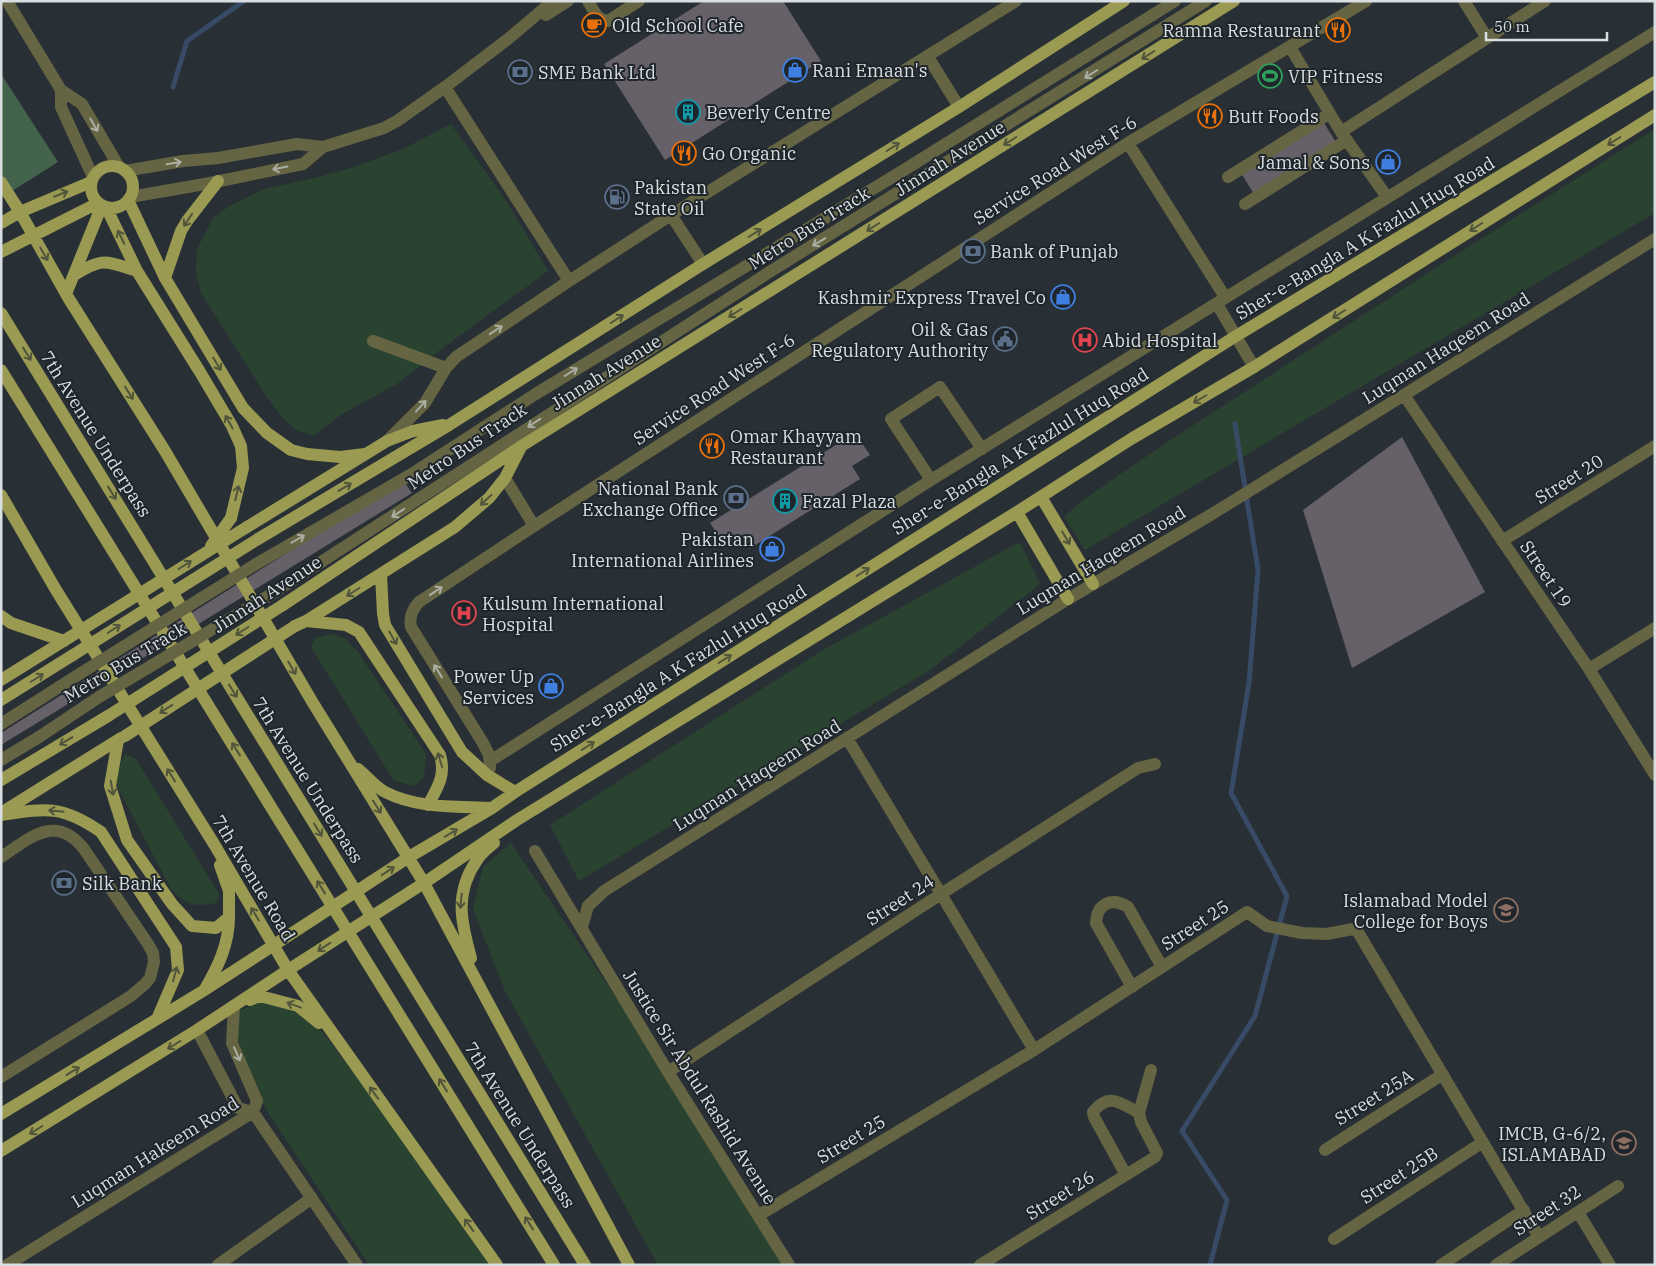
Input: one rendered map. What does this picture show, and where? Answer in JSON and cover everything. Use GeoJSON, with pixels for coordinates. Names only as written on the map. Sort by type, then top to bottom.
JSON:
{"type":"FeatureCollection","features":[{"type":"Feature","properties":{"kind":"main road"},"geometry":{"type":"LineString","coordinates":[[1,700],[258,539],[449,424],[703,264],[959,107],[1124,1]]}},
{"type":"Feature","properties":{"kind":"main road","name":"Jinnah Avenue"},"geometry":{"type":"LineString","coordinates":[[1,780],[108,716],[283,605],[523,445],[1234,1]]}},
{"type":"Feature","properties":{"kind":"main road","name":"Sher-e-Bangla A K Fazlul Huq Road"},"geometry":{"type":"LineString","coordinates":[[274,945],[409,857],[492,808],[1236,336],[1655,82]]}},
{"type":"Feature","properties":{"kind":"main road"},"geometry":{"type":"LineString","coordinates":[[1,1151],[197,1030],[424,883],[517,820],[1017,512],[1131,439],[1254,367],[1655,114]]}},
{"type":"Feature","properties":{"kind":"main road"},"geometry":{"type":"LineString","coordinates":[[1,223],[20,212],[92,179],[104,167],[122,169],[131,179],[132,188],[129,198],[122,205],[114,207],[102,205],[1,252]]}},
{"type":"Feature","properties":{"kind":"main road"},"geometry":{"type":"LineString","coordinates":[[92,179],[91,189],[93,197],[102,205],[137,271],[200,372],[232,426],[241,446],[243,468],[232,518],[206,552]]}},
{"type":"Feature","properties":{"kind":"main road"},"geometry":{"type":"LineString","coordinates":[[165,278],[181,231],[218,181]]}},
{"type":"Feature","properties":{"kind":"main road"},"geometry":{"type":"LineString","coordinates":[[1,182],[66,294],[165,451],[347,759],[409,857],[629,1265]]}},
{"type":"Feature","properties":{"kind":"main road"},"geometry":{"type":"LineString","coordinates":[[129,198],[165,278],[243,408],[267,433],[292,450],[307,454],[340,456],[365,454]]}},
{"type":"Feature","properties":{"kind":"main road"},"geometry":{"type":"LineString","coordinates":[[66,294],[102,205]]}},
{"type":"Feature","properties":{"kind":"main road"},"geometry":{"type":"LineString","coordinates":[[74,275],[91,264],[98,262],[108,262],[137,271]]}},
{"type":"Feature","properties":{"kind":"main road","name":"7th Avenue Underpass"},"geometry":{"type":"LineString","coordinates":[[1,313],[585,1265]]}},
{"type":"Feature","properties":{"kind":"main road"},"geometry":{"type":"LineString","coordinates":[[1,370],[554,1265]]}},
{"type":"Feature","properties":{"kind":"main road"},"geometry":{"type":"LineString","coordinates":[[1,680],[387,441],[413,431],[449,424]]}},
{"type":"Feature","properties":{"kind":"main road"},"geometry":{"type":"LineString","coordinates":[[1,814],[455,527],[489,498],[506,478],[523,445]]}},
{"type":"Feature","properties":{"kind":"main road","name":"7th Avenue Road"},"geometry":{"type":"LineString","coordinates":[[1,495],[56,590],[214,844],[288,970],[497,1265]]}},
{"type":"Feature","properties":{"kind":"main road"},"geometry":{"type":"LineString","coordinates":[[1041,497],[1093,584]]}},
{"type":"Feature","properties":{"kind":"main road"},"geometry":{"type":"LineString","coordinates":[[1017,512],[1068,599]]}},
{"type":"Feature","properties":{"kind":"main road"},"geometry":{"type":"LineString","coordinates":[[381,574],[385,624],[462,752],[487,775],[515,792]]}},
{"type":"Feature","properties":{"kind":"main road"},"geometry":{"type":"LineString","coordinates":[[1,616],[11,624],[67,639]]}},
{"type":"Feature","properties":{"kind":"main road"},"geometry":{"type":"LineString","coordinates":[[301,624],[346,625],[359,632],[440,755],[443,772],[438,788],[428,805]]}},
{"type":"Feature","properties":{"kind":"main road"},"geometry":{"type":"LineString","coordinates":[[121,738],[110,786],[127,840],[172,904],[192,926],[216,928],[229,917]]}},
{"type":"Feature","properties":{"kind":"main road"},"geometry":{"type":"LineString","coordinates":[[347,759],[383,791],[404,800],[428,805],[492,808]]}},
{"type":"Feature","properties":{"kind":"main road"},"geometry":{"type":"LineString","coordinates":[[1,814],[37,809],[63,811],[83,820],[101,832],[176,946],[178,970],[157,1019]]}},
{"type":"Feature","properties":{"kind":"main road"},"geometry":{"type":"LineString","coordinates":[[477,980],[463,930],[460,909],[463,888],[477,859],[517,820]]}},
{"type":"Feature","properties":{"kind":"main road"},"geometry":{"type":"LineString","coordinates":[[203,991],[219,964],[229,931],[229,891],[214,844]]}},
{"type":"Feature","properties":{"kind":"main road"},"geometry":{"type":"LineString","coordinates":[[1,1114],[203,991],[274,945]]}},
{"type":"Feature","properties":{"kind":"main road"},"geometry":{"type":"LineString","coordinates":[[234,1006],[260,996],[298,1006],[332,1034]]}},
{"type":"Feature","properties":{"kind":"street"},"geometry":{"type":"LineString","coordinates":[[6,1],[61,90],[82,104],[122,169],[218,158],[297,144],[323,147]]}},
{"type":"Feature","properties":{"kind":"street"},"geometry":{"type":"LineString","coordinates":[[129,198],[303,164],[323,147],[384,128],[445,87],[508,39],[553,1]]}},
{"type":"Feature","properties":{"kind":"street"},"geometry":{"type":"LineString","coordinates":[[508,39],[568,1]]}},
{"type":"Feature","properties":{"kind":"street"},"geometry":{"type":"LineString","coordinates":[[588,1],[599,18],[608,20],[639,1]]}},
{"type":"Feature","properties":{"kind":"street"},"geometry":{"type":"LineString","coordinates":[[387,441],[425,403],[446,368],[456,357],[671,215],[1016,1]]}},
{"type":"Feature","properties":{"kind":"street","name":"Metro Bus Track"},"geometry":{"type":"LineString","coordinates":[[1,724],[256,564],[410,475],[542,390],[929,154],[1175,1]]}},
{"type":"Feature","properties":{"kind":"street","name":"Metro Bus Track"},"geometry":{"type":"LineString","coordinates":[[1,760],[99,697],[270,595],[763,276],[1206,1]]}},
{"type":"Feature","properties":{"kind":"street","name":"Service Road West F-6"},"geometry":{"type":"LineString","coordinates":[[490,761],[483,743],[411,628],[411,613],[419,602],[1128,143],[1366,1]]}},
{"type":"Feature","properties":{"kind":"street"},"geometry":{"type":"LineString","coordinates":[[1464,1],[1487,38]]}},
{"type":"Feature","properties":{"kind":"street"},"geometry":{"type":"LineString","coordinates":[[1245,204],[1487,38],[1545,1]]}},
{"type":"Feature","properties":{"kind":"street"},"geometry":{"type":"LineString","coordinates":[[487,775],[490,761],[931,480],[1655,32]]}},
{"type":"Feature","properties":{"kind":"street"},"geometry":{"type":"LineString","coordinates":[[1290,47],[1329,114],[1387,197]]}},
{"type":"Feature","properties":{"kind":"street"},"geometry":{"type":"LineString","coordinates":[[928,57],[959,107]]}},
{"type":"Feature","properties":{"kind":"street"},"geometry":{"type":"LineString","coordinates":[[445,87],[569,281]]}},
{"type":"Feature","properties":{"kind":"street"},"geometry":{"type":"LineString","coordinates":[[61,90],[61,107],[92,179]]}},
{"type":"Feature","properties":{"kind":"street"},"geometry":{"type":"LineString","coordinates":[[1228,177],[1329,114]]}},
{"type":"Feature","properties":{"kind":"street"},"geometry":{"type":"LineString","coordinates":[[1128,143],[1221,301],[1236,336],[1254,367]]}},
{"type":"Feature","properties":{"kind":"street"},"geometry":{"type":"LineString","coordinates":[[671,215],[703,264]]}},
{"type":"Feature","properties":{"kind":"street","name":"Luqman Haqeem Road"},"geometry":{"type":"LineString","coordinates":[[582,927],[588,906],[604,891],[1068,599],[1217,510],[1655,239]]}},
{"type":"Feature","properties":{"kind":"street"},"geometry":{"type":"LineString","coordinates":[[373,341],[446,368]]}},
{"type":"Feature","properties":{"kind":"street"},"geometry":{"type":"LineString","coordinates":[[931,480],[891,420],[940,387],[982,449]]}},
{"type":"Feature","properties":{"kind":"street","name":"Street 19"},"geometry":{"type":"LineString","coordinates":[[1404,395],[1589,669],[1655,775]]}},
{"type":"Feature","properties":{"kind":"street","name":"Street 20"},"geometry":{"type":"LineString","coordinates":[[1502,541],[1655,446]]}},
{"type":"Feature","properties":{"kind":"street"},"geometry":{"type":"LineString","coordinates":[[506,478],[534,526]]}},
{"type":"Feature","properties":{"kind":"street"},"geometry":{"type":"LineString","coordinates":[[1589,669],[1655,628]]}},
{"type":"Feature","properties":{"kind":"street"},"geometry":{"type":"LineString","coordinates":[[847,738],[1034,1050]]}},
{"type":"Feature","properties":{"kind":"street","name":"Street 24"},"geometry":{"type":"LineString","coordinates":[[668,1072],[1138,768],[1155,764]]}},
{"type":"Feature","properties":{"kind":"street"},"geometry":{"type":"LineString","coordinates":[[1,857],[38,834],[55,830],[72,835],[84,849],[148,944],[153,953],[154,962],[150,978],[131,996],[1,1077]]}},
{"type":"Feature","properties":{"kind":"street","name":"Justice Sir Abdul Rashid Avenue"},"geometry":{"type":"LineString","coordinates":[[535,851],[668,1072],[790,1265]]}},
{"type":"Feature","properties":{"kind":"street"},"geometry":{"type":"LineString","coordinates":[[1132,987],[1096,923],[1096,914],[1110,902],[1119,901],[1128,907],[1162,967]]}},
{"type":"Feature","properties":{"kind":"street","name":"Street 25"},"geometry":{"type":"LineString","coordinates":[[759,1215],[1034,1050],[1247,912],[1267,926],[1302,933],[1327,934],[1353,928],[1358,932],[1539,1236]]}},
{"type":"Feature","properties":{"kind":"street","name":"Luqman Hakeem Road"},"geometry":{"type":"LineString","coordinates":[[7,1265],[253,1112],[257,1100],[232,1043],[234,1006]]}},
{"type":"Feature","properties":{"kind":"street"},"geometry":{"type":"LineString","coordinates":[[197,1030],[238,1108],[253,1112],[357,1265]]}},
{"type":"Feature","properties":{"kind":"street"},"geometry":{"type":"LineString","coordinates":[[1126,1175],[1093,1112],[1100,1104],[1108,1100],[1114,1100],[1139,1113],[1151,1070]]}},
{"type":"Feature","properties":{"kind":"street","name":"Street 25A"},"geometry":{"type":"LineString","coordinates":[[1325,1150],[1443,1074]]}},
{"type":"Feature","properties":{"kind":"street","name":"Street 26"},"geometry":{"type":"LineString","coordinates":[[980,1265],[1155,1157],[1157,1153],[1141,1122],[1139,1113]]}},
{"type":"Feature","properties":{"kind":"street","name":"Street 25B"},"geometry":{"type":"LineString","coordinates":[[1334,1239],[1484,1142]]}},
{"type":"Feature","properties":{"kind":"street","name":"Street 32"},"geometry":{"type":"LineString","coordinates":[[1496,1265],[1618,1186]]}},
{"type":"Feature","properties":{"kind":"street"},"geometry":{"type":"LineString","coordinates":[[218,1265],[312,1198]]}},
{"type":"Feature","properties":{"kind":"street"},"geometry":{"type":"LineString","coordinates":[[1441,1265],[1524,1210]]}},
{"type":"Feature","properties":{"kind":"street"},"geometry":{"type":"LineString","coordinates":[[1578,1212],[1610,1265]]}},
{"type":"Feature","properties":{"kind":"green space"},"geometry":{"type":"Polygon","coordinates":[[[1,74],[58,162],[1,198],[1,74]]]}},
{"type":"Feature","properties":{"kind":"green space"},"geometry":{"type":"Polygon","coordinates":[[[451,124],[507,202],[548,271],[397,384],[342,414],[313,436],[296,430],[281,416],[267,397],[201,293],[196,272],[197,249],[213,218],[228,207],[264,189],[348,169],[403,149],[451,124]]]}},
{"type":"Feature","properties":{"kind":"green space"},"geometry":{"type":"Polygon","coordinates":[[[1655,129],[1655,213],[1085,550],[1064,517],[1080,502],[1172,439],[1451,258],[1655,129]]]}},
{"type":"Feature","properties":{"kind":"green space"},"geometry":{"type":"Polygon","coordinates":[[[1020,542],[1040,584],[930,670],[579,881],[550,825],[823,650],[1020,542]]]}},
{"type":"Feature","properties":{"kind":"green space"},"geometry":{"type":"Polygon","coordinates":[[[333,634],[346,639],[358,652],[426,754],[424,777],[415,786],[394,781],[311,647],[315,638],[333,634]]]}},
{"type":"Feature","properties":{"kind":"green space"},"geometry":{"type":"Polygon","coordinates":[[[125,754],[136,759],[219,894],[216,903],[191,904],[171,889],[117,786],[117,772],[125,754]]]}},
{"type":"Feature","properties":{"kind":"green space"},"geometry":{"type":"Polygon","coordinates":[[[511,843],[688,1104],[789,1265],[658,1265],[505,991],[473,909],[483,867],[511,843]]]}},
{"type":"Feature","properties":{"kind":"green space"},"geometry":{"type":"Polygon","coordinates":[[[261,1002],[298,1006],[320,1029],[497,1265],[369,1265],[267,1111],[246,1067],[238,1038],[238,1011],[261,1002]]]}},
{"type":"Feature","properties":{"kind":"building","name":"Beverly Centre"},"geometry":{"type":"Polygon","coordinates":[[[704,1],[783,1],[821,61],[665,160],[604,64],[704,1]]]}},
{"type":"Feature","properties":{"kind":"building"},"geometry":{"type":"Polygon","coordinates":[[[1324,123],[1337,144],[1254,194],[1241,173],[1324,123]]]}},
{"type":"Feature","properties":{"kind":"building","name":"Fazal Plaza"},"geometry":{"type":"Polygon","coordinates":[[[855,433],[870,455],[852,466],[860,479],[749,549],[741,535],[725,545],[710,523],[855,433]]]}},
{"type":"Feature","properties":{"kind":"building"},"geometry":{"type":"Polygon","coordinates":[[[1402,437],[1485,592],[1352,668],[1303,510],[1402,437]]]}},
{"type":"Feature","properties":{"kind":"building"},"geometry":{"type":"Polygon","coordinates":[[[403,480],[412,493],[1,745],[1,733],[403,480]]]}},
{"type":"Feature","properties":{"kind":"waterway"},"geometry":{"type":"LineString","coordinates":[[173,87],[187,41],[244,1]]}},
{"type":"Feature","properties":{"kind":"waterway"},"geometry":{"type":"LineString","coordinates":[[1210,1265],[1227,1200],[1182,1131],[1255,1016],[1287,896],[1231,793],[1249,683],[1258,570],[1235,424]]}},
{"type":"Feature","properties":{"kind":"place","name":"Old School Cafe"},"geometry":{"type":"Point","coordinates":[594,25]}},
{"type":"Feature","properties":{"kind":"place","name":"Ramna Restaurant"},"geometry":{"type":"Point","coordinates":[1338,30]}},
{"type":"Feature","properties":{"kind":"place","name":"Rani Emaan's"},"geometry":{"type":"Point","coordinates":[795,70]}},
{"type":"Feature","properties":{"kind":"place","name":"SME Bank Ltd"},"geometry":{"type":"Point","coordinates":[520,72]}},
{"type":"Feature","properties":{"kind":"place","name":"VIP Fitness"},"geometry":{"type":"Point","coordinates":[1270,76]}},
{"type":"Feature","properties":{"kind":"place","name":"Beverly Centre"},"geometry":{"type":"Point","coordinates":[688,112]}},
{"type":"Feature","properties":{"kind":"place","name":"Butt Foods"},"geometry":{"type":"Point","coordinates":[1210,116]}},
{"type":"Feature","properties":{"kind":"place","name":"Go Organic"},"geometry":{"type":"Point","coordinates":[684,153]}},
{"type":"Feature","properties":{"kind":"place","name":"Jamal & Sons"},"geometry":{"type":"Point","coordinates":[1388,162]}},
{"type":"Feature","properties":{"kind":"place","name":"Pakistan State Oil"},"geometry":{"type":"Point","coordinates":[617,197]}},
{"type":"Feature","properties":{"kind":"place","name":"Bank of Punjab"},"geometry":{"type":"Point","coordinates":[973,251]}},
{"type":"Feature","properties":{"kind":"place","name":"Kashmir Express Travel Co"},"geometry":{"type":"Point","coordinates":[1063,297]}},
{"type":"Feature","properties":{"kind":"place","name":"Oil & Gas Regulatory Authority"},"geometry":{"type":"Point","coordinates":[1005,339]}},
{"type":"Feature","properties":{"kind":"place","name":"Abid Hospital"},"geometry":{"type":"Point","coordinates":[1085,340]}},
{"type":"Feature","properties":{"kind":"place","name":"Omar Khayyam Restaurant"},"geometry":{"type":"Point","coordinates":[712,446]}},
{"type":"Feature","properties":{"kind":"place","name":"National Bank Exchange Office"},"geometry":{"type":"Point","coordinates":[736,498]}},
{"type":"Feature","properties":{"kind":"place","name":"Fazal Plaza"},"geometry":{"type":"Point","coordinates":[785,501]}},
{"type":"Feature","properties":{"kind":"place","name":"Pakistan International Airlines"},"geometry":{"type":"Point","coordinates":[772,549]}},
{"type":"Feature","properties":{"kind":"place","name":"Kulsum International Hospital"},"geometry":{"type":"Point","coordinates":[464,613]}},
{"type":"Feature","properties":{"kind":"place","name":"Power Up Services"},"geometry":{"type":"Point","coordinates":[551,686]}},
{"type":"Feature","properties":{"kind":"place","name":"Silk Bank"},"geometry":{"type":"Point","coordinates":[64,883]}},
{"type":"Feature","properties":{"kind":"place","name":"Islamabad Model College for Boys"},"geometry":{"type":"Point","coordinates":[1506,910]}},
{"type":"Feature","properties":{"kind":"place","name":"IMCB, G-6/2, ISLAMABAD"},"geometry":{"type":"Point","coordinates":[1624,1143]}}]}
